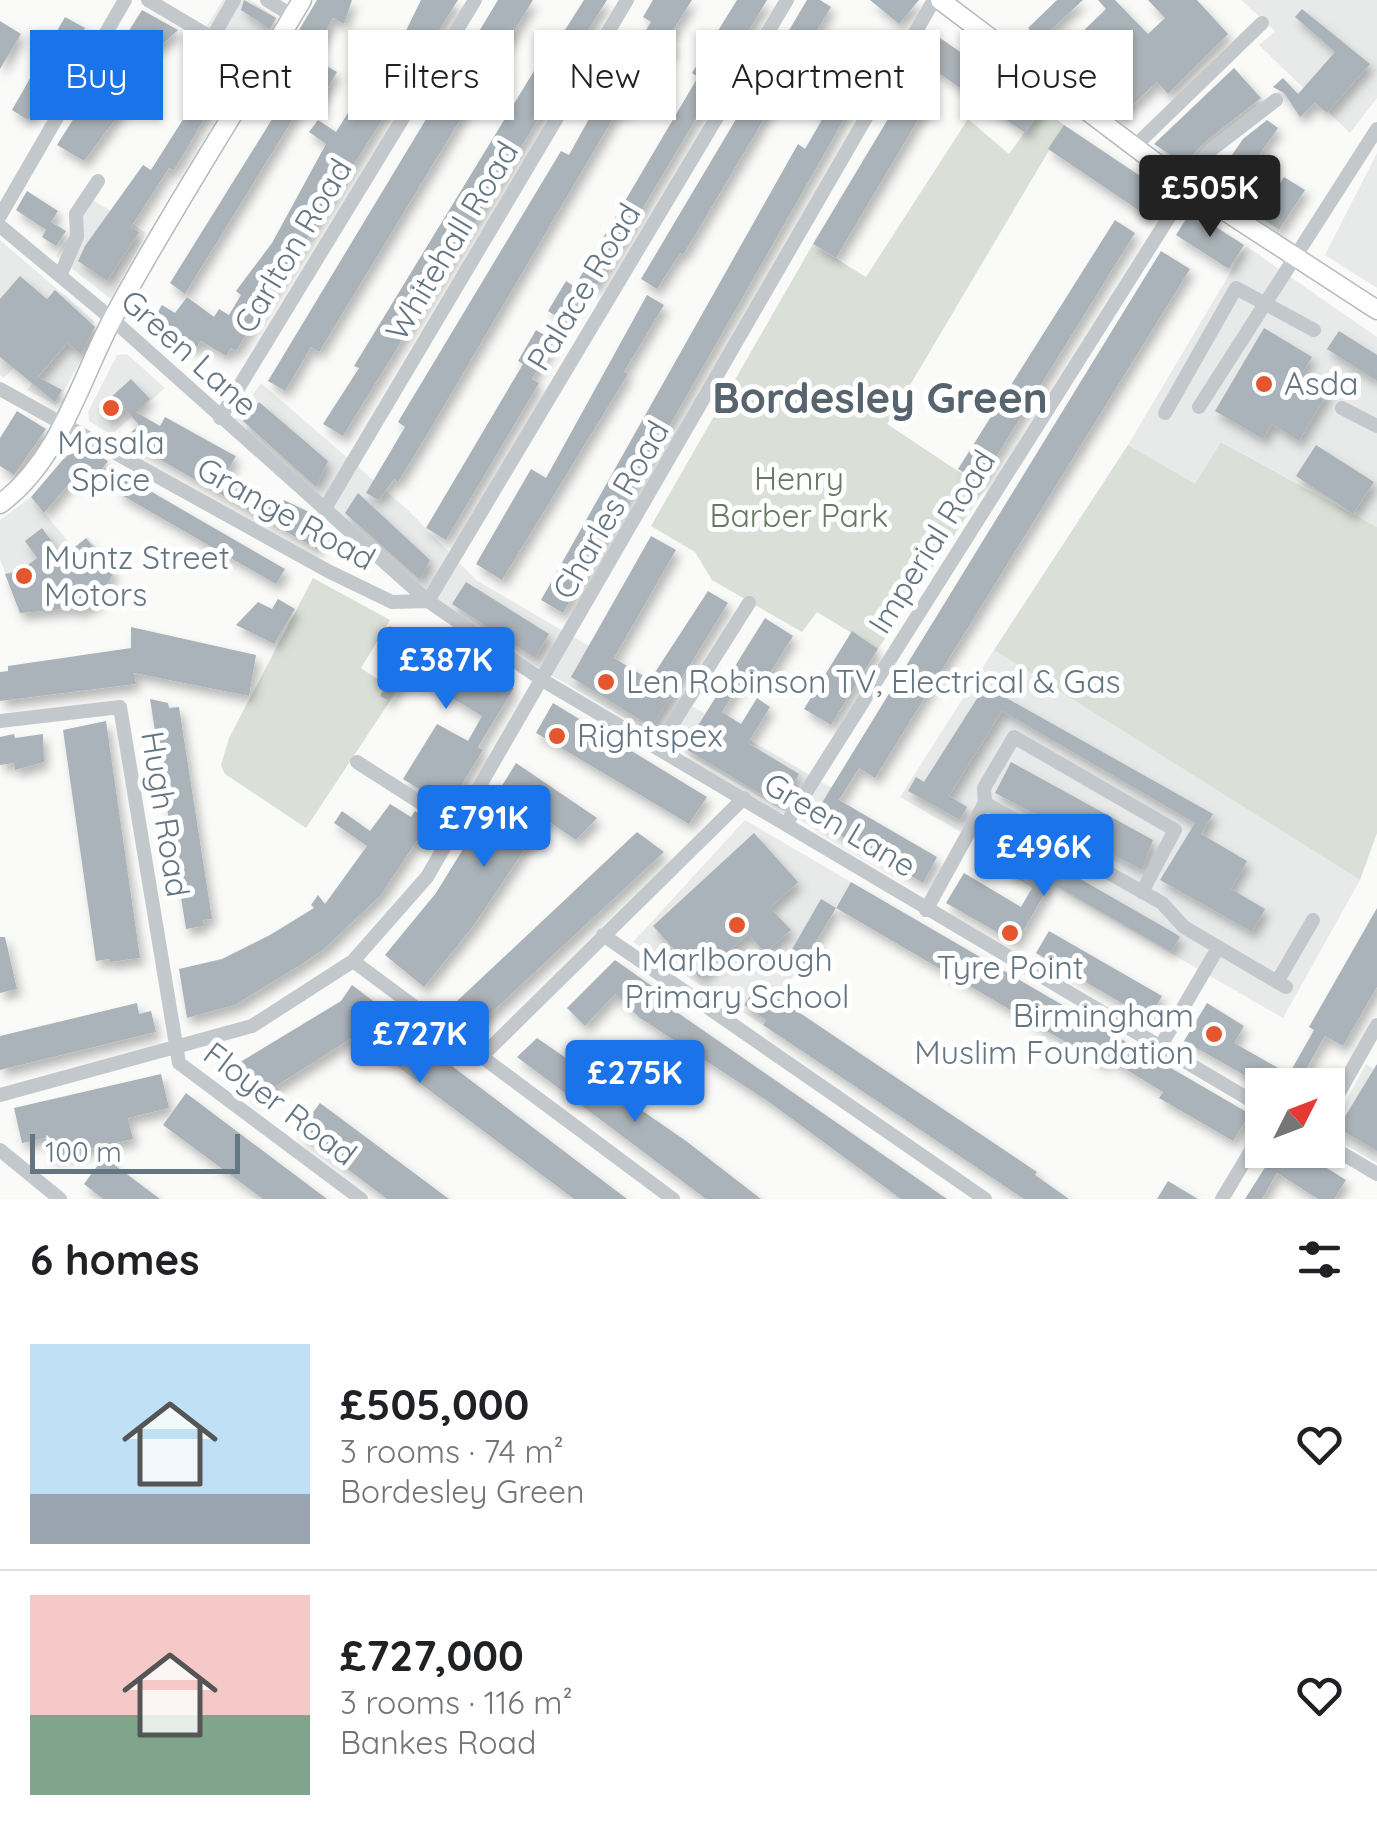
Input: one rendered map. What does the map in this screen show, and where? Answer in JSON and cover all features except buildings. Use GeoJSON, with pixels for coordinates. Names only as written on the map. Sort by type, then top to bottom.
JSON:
{"type":"FeatureCollection","features":[{"type":"Feature","properties":{"kind":"main road"},"geometry":{"type":"LineString","coordinates":[[937,0],[1185,185],[1377,310]]}},
{"type":"Feature","properties":{"kind":"main road"},"geometry":{"type":"LineString","coordinates":[[0,504],[18,489],[65,424],[112,319],[298,8]]}},
{"type":"Feature","properties":{"kind":"street"},"geometry":{"type":"LineString","coordinates":[[148,0],[212,38],[234,0]]}},
{"type":"Feature","properties":{"kind":"street"},"geometry":{"type":"LineString","coordinates":[[267,0],[298,8]]}},
{"type":"Feature","properties":{"kind":"street","name":"Carlton Road"},"geometry":{"type":"LineString","coordinates":[[220,418],[475,0]]}},
{"type":"Feature","properties":{"kind":"street","name":"Whitehall Road"},"geometry":{"type":"LineString","coordinates":[[324,510],[628,0]]}},
{"type":"Feature","properties":{"kind":"street","name":"Palace Road"},"geometry":{"type":"LineString","coordinates":[[428,601],[787,0]]}},
{"type":"Feature","properties":{"kind":"street","name":"Charles Road"},"geometry":{"type":"LineString","coordinates":[[0,1095],[252,1026],[352,961],[427,877],[937,0]]}},
{"type":"Feature","properties":{"kind":"street"},"geometry":{"type":"LineString","coordinates":[[0,216],[119,2]]}},
{"type":"Feature","properties":{"kind":"street"},"geometry":{"type":"LineString","coordinates":[[1133,148],[1262,23]]}},
{"type":"Feature","properties":{"kind":"street","name":"Imperial Road"},"geometry":{"type":"LineString","coordinates":[[786,824],[1185,185],[1211,150],[1276,100]]}},
{"type":"Feature","properties":{"kind":"street"},"geometry":{"type":"LineString","coordinates":[[1199,407],[1377,129]]}},
{"type":"Feature","properties":{"kind":"street"},"geometry":{"type":"LineString","coordinates":[[60,276],[77,237],[76,214],[98,181]]}},
{"type":"Feature","properties":{"kind":"street","name":"Green Lane"},"geometry":{"type":"LineString","coordinates":[[0,226],[112,319],[428,601]]}},
{"type":"Feature","properties":{"kind":"street"},"geometry":{"type":"LineString","coordinates":[[1165,412],[1236,288],[1314,330]]}},
{"type":"Feature","properties":{"kind":"street","name":"Grange Road"},"geometry":{"type":"LineString","coordinates":[[0,388],[392,602],[428,601],[544,681]]}},
{"type":"Feature","properties":{"kind":"street"},"geometry":{"type":"LineString","coordinates":[[1342,408],[1377,426]]}},
{"type":"Feature","properties":{"kind":"street"},"geometry":{"type":"LineString","coordinates":[[658,747],[749,603]]}},
{"type":"Feature","properties":{"kind":"street","name":"Green Lane"},"geometry":{"type":"LineString","coordinates":[[544,681],[1245,1097]]}},
{"type":"Feature","properties":{"kind":"street","name":"Hugh Road"},"geometry":{"type":"LineString","coordinates":[[0,721],[120,707],[174,1048]]}},
{"type":"Feature","properties":{"kind":"street"},"geometry":{"type":"LineString","coordinates":[[926,910],[985,804],[984,788],[1014,737],[1176,830],[1142,892]]}},
{"type":"Feature","properties":{"kind":"street"},"geometry":{"type":"LineString","coordinates":[[356,762],[457,826]]}},
{"type":"Feature","properties":{"kind":"street"},"geometry":{"type":"LineString","coordinates":[[480,1058],[744,798]]}},
{"type":"Feature","properties":{"kind":"street"},"geometry":{"type":"LineString","coordinates":[[985,804],[1162,903],[1184,927],[1282,984],[1313,920]]}},
{"type":"Feature","properties":{"kind":"street"},"geometry":{"type":"LineString","coordinates":[[603,935],[986,1199]]}},
{"type":"Feature","properties":{"kind":"street"},"geometry":{"type":"LineString","coordinates":[[1160,1047],[1218,948]]}},
{"type":"Feature","properties":{"kind":"street"},"geometry":{"type":"LineString","coordinates":[[352,961],[673,1199]]}},
{"type":"Feature","properties":{"kind":"street"},"geometry":{"type":"LineString","coordinates":[[1345,1082],[1377,1026]]}},
{"type":"Feature","properties":{"kind":"street","name":"Floyer Road"},"geometry":{"type":"LineString","coordinates":[[174,1048],[179,1063],[361,1199]]}},
{"type":"Feature","properties":{"kind":"street"},"geometry":{"type":"LineString","coordinates":[[0,1150],[60,1199]]}},
{"type":"Feature","properties":{"kind":"street"},"geometry":{"type":"LineString","coordinates":[[1345,1155],[1377,1174]]}},
{"type":"Feature","properties":{"kind":"street"},"geometry":{"type":"LineString","coordinates":[[1222,1199],[1245,1160]]}},
{"type":"Feature","properties":{"kind":"shaded area"},"geometry":{"type":"Polygon","coordinates":[[[223,0],[250,0],[277,18],[270,30],[204,30],[223,0]]]}},
{"type":"Feature","properties":{"kind":"shaded area"},"geometry":{"type":"Polygon","coordinates":[[[1241,0],[1377,0],[1377,98],[1350,133],[1259,45],[1275,31],[1241,0]]]}},
{"type":"Feature","properties":{"kind":"shaded area"},"geometry":{"type":"Polygon","coordinates":[[[1377,153],[1377,288],[1325,255],[1377,153]]]}},
{"type":"Feature","properties":{"kind":"shaded area"},"geometry":{"type":"Polygon","coordinates":[[[93,200],[146,233],[111,299],[56,256],[93,200]]]}},
{"type":"Feature","properties":{"kind":"shaded area"},"geometry":{"type":"Polygon","coordinates":[[[0,240],[94,321],[95,335],[56,405],[27,390],[53,360],[36,344],[4,378],[0,375],[0,240]]]}},
{"type":"Feature","properties":{"kind":"shaded area"},"geometry":{"type":"Polygon","coordinates":[[[1246,246],[1377,337],[1377,527],[1222,442],[1195,485],[1128,445],[1246,246]]]}},
{"type":"Feature","properties":{"kind":"shaded area"},"geometry":{"type":"Polygon","coordinates":[[[127,354],[165,388],[111,435],[89,421],[88,412],[117,355],[127,354]]]}},
{"type":"Feature","properties":{"kind":"shaded area"},"geometry":{"type":"Polygon","coordinates":[[[261,383],[409,511],[476,580],[839,792],[817,830],[539,668],[416,586],[234,421],[261,383]]]}},
{"type":"Feature","properties":{"kind":"shaded area"},"geometry":{"type":"Polygon","coordinates":[[[31,497],[74,548],[88,537],[114,572],[96,604],[76,613],[75,608],[20,613],[0,559],[0,520],[31,497]]]}},
{"type":"Feature","properties":{"kind":"shaded area"},"geometry":{"type":"Polygon","coordinates":[[[994,650],[1360,880],[1283,1018],[900,797],[994,650]]]}},
{"type":"Feature","properties":{"kind":"shaded area","name":"Marlborough Primary School"},"geometry":{"type":"Polygon","coordinates":[[[745,820],[851,882],[763,1025],[633,942],[745,820]]]}},
{"type":"Feature","properties":{"kind":"shaded area"},"geometry":{"type":"Polygon","coordinates":[[[1366,1064],[1377,1071],[1377,1163],[1345,1145],[1345,1103],[1366,1064]]]}},
{"type":"Feature","properties":{"kind":"green space","name":"Henry Barber Park"},"geometry":{"type":"Polygon","coordinates":[[[967,120],[1009,154],[1033,120],[1058,120],[1064,125],[887,424],[985,489],[878,649],[817,612],[802,632],[712,580],[695,552],[651,526],[813,244],[866,277],[967,120]]]}},
{"type":"Feature","properties":{"kind":"green space"},"geometry":{"type":"Polygon","coordinates":[[[1221,442],[1377,527],[1377,833],[1360,880],[994,650],[1128,445],[1195,484],[1221,442]]]}},
{"type":"Feature","properties":{"kind":"green space"},"geometry":{"type":"Polygon","coordinates":[[[313,578],[390,620],[361,668],[396,692],[306,828],[225,774],[221,765],[229,738],[313,578]]]}},
{"type":"Feature","properties":{"kind":"place","name":"Asda"},"geometry":{"type":"Point","coordinates":[1264,384]}},
{"type":"Feature","properties":{"kind":"place","name":"Masala Spice"},"geometry":{"type":"Point","coordinates":[111,408]}},
{"type":"Feature","properties":{"kind":"place","name":"Muntz Street Motors"},"geometry":{"type":"Point","coordinates":[24,576]}},
{"type":"Feature","properties":{"kind":"place","name":"Len Robinson TV, Electrical & Gas"},"geometry":{"type":"Point","coordinates":[606,682]}},
{"type":"Feature","properties":{"kind":"place","name":"Rightspex"},"geometry":{"type":"Point","coordinates":[557,736]}},
{"type":"Feature","properties":{"kind":"place","name":"Marlborough Primary School"},"geometry":{"type":"Point","coordinates":[737,925]}},
{"type":"Feature","properties":{"kind":"place","name":"Tyre Point"},"geometry":{"type":"Point","coordinates":[1010,933]}},
{"type":"Feature","properties":{"kind":"place","name":"Birmingham Muslim Foundation"},"geometry":{"type":"Point","coordinates":[1214,1034]}},
{"type":"Feature","properties":{"kind":"district","name":"Bordesley Green"},"geometry":{"type":"Point","coordinates":[880,398]}}]}
